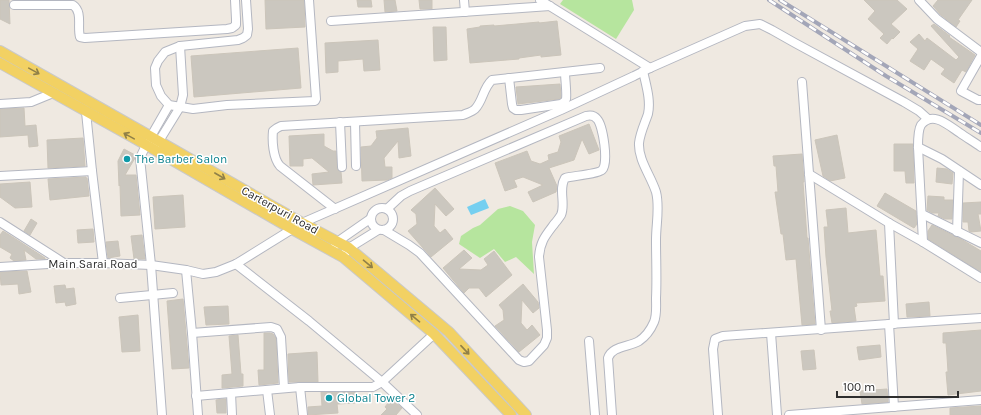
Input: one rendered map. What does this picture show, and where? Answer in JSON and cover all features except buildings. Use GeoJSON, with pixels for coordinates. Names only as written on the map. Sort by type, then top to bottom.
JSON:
{"type":"FeatureCollection","features":[{"type":"Feature","properties":{"kind":"main road","name":"Carterpuri Road"},"geometry":{"type":"LineString","coordinates":[[0,52],[292,229],[335,246]]}},
{"type":"Feature","properties":{"kind":"main road","name":"Carterpuri Road"},"geometry":{"type":"LineString","coordinates":[[0,63],[86,112],[152,143],[302,224],[346,253],[449,332],[526,415]]}},
{"type":"Feature","properties":{"kind":"main road","name":"Carterpuri Road"},"geometry":{"type":"LineString","coordinates":[[346,253],[434,334],[511,415]]}},
{"type":"Feature","properties":{"kind":"street"},"geometry":{"type":"LineString","coordinates":[[14,5],[73,5],[78,13],[80,37],[85,38],[232,28],[236,25],[235,0]]}},
{"type":"Feature","properties":{"kind":"street"},"geometry":{"type":"LineString","coordinates":[[246,0],[248,29],[247,35],[244,38],[238,40],[180,46],[165,52],[158,61],[155,68],[156,84],[161,96],[169,105],[193,108],[315,101],[309,0]]}},
{"type":"Feature","properties":{"kind":"street"},"geometry":{"type":"LineString","coordinates":[[464,0],[465,12]]}},
{"type":"Feature","properties":{"kind":"street"},"geometry":{"type":"LineString","coordinates":[[540,0],[646,70],[649,100],[648,112],[639,143],[641,154],[656,191],[658,201],[656,240],[656,313],[654,322],[646,335],[638,341],[613,350],[610,353],[608,358],[612,415]]}},
{"type":"Feature","properties":{"kind":"street"},"geometry":{"type":"LineString","coordinates":[[919,0],[937,19],[981,52]]}},
{"type":"Feature","properties":{"kind":"street"},"geometry":{"type":"LineString","coordinates":[[331,21],[550,6]]}},
{"type":"Feature","properties":{"kind":"street","name":"Main Sarai Road"},"geometry":{"type":"LineString","coordinates":[[0,267],[64,263],[103,263],[151,265],[203,274],[216,272],[236,264],[302,224],[561,110],[745,26],[760,24],[772,30],[904,102],[919,111],[928,119]]}},
{"type":"Feature","properties":{"kind":"street"},"geometry":{"type":"LineString","coordinates":[[162,415],[154,295],[140,158],[180,107],[183,95],[180,46]]}},
{"type":"Feature","properties":{"kind":"street"},"geometry":{"type":"LineString","coordinates":[[981,56],[961,91],[978,100],[981,100]]}},
{"type":"Feature","properties":{"kind":"street"},"geometry":{"type":"LineString","coordinates":[[335,209],[277,163],[273,136],[274,131],[277,128],[281,126],[463,115],[475,110],[488,84],[492,80],[600,68]]}},
{"type":"Feature","properties":{"kind":"street"},"geometry":{"type":"LineString","coordinates":[[509,78],[513,108],[516,110],[521,110],[561,104],[564,102],[566,99],[565,72]]}},
{"type":"Feature","properties":{"kind":"street"},"geometry":{"type":"LineString","coordinates":[[802,82],[821,330]]}},
{"type":"Feature","properties":{"kind":"street"},"geometry":{"type":"LineString","coordinates":[[0,104],[31,102],[53,93]]}},
{"type":"Feature","properties":{"kind":"street"},"geometry":{"type":"LineString","coordinates":[[152,143],[169,105]]}},
{"type":"Feature","properties":{"kind":"street"},"geometry":{"type":"LineString","coordinates":[[86,112],[103,263]]}},
{"type":"Feature","properties":{"kind":"street"},"geometry":{"type":"LineString","coordinates":[[370,219],[372,225],[420,253],[519,360],[524,362],[529,361],[544,345],[547,330],[539,257],[542,241],[561,215],[563,208],[562,182],[565,178],[596,173],[602,170],[606,164],[606,154],[600,124],[597,118],[591,115],[586,116],[410,191],[401,196],[387,209]]}},
{"type":"Feature","properties":{"kind":"street"},"geometry":{"type":"LineString","coordinates":[[923,242],[918,147],[921,126],[928,119],[937,119],[945,122],[981,147]]}},
{"type":"Feature","properties":{"kind":"street"},"geometry":{"type":"LineString","coordinates":[[340,122],[342,167]]}},
{"type":"Feature","properties":{"kind":"street"},"geometry":{"type":"LineString","coordinates":[[355,122],[356,166]]}},
{"type":"Feature","properties":{"kind":"street"},"geometry":{"type":"LineString","coordinates":[[918,147],[942,159],[981,185]]}},
{"type":"Feature","properties":{"kind":"street"},"geometry":{"type":"LineString","coordinates":[[0,176],[92,171]]}},
{"type":"Feature","properties":{"kind":"street"},"geometry":{"type":"LineString","coordinates":[[957,232],[959,171]]}},
{"type":"Feature","properties":{"kind":"street"},"geometry":{"type":"LineString","coordinates":[[809,174],[981,278]]}},
{"type":"Feature","properties":{"kind":"street"},"geometry":{"type":"LineString","coordinates":[[335,246],[370,219],[372,213],[377,208],[387,209],[392,214],[393,220],[390,227],[381,230],[346,253]]}},
{"type":"Feature","properties":{"kind":"street"},"geometry":{"type":"LineString","coordinates":[[922,214],[981,243]]}},
{"type":"Feature","properties":{"kind":"street"},"geometry":{"type":"LineString","coordinates":[[0,222],[64,263]]}},
{"type":"Feature","properties":{"kind":"street"},"geometry":{"type":"LineString","coordinates":[[889,223],[894,407]]}},
{"type":"Feature","properties":{"kind":"street"},"geometry":{"type":"LineString","coordinates":[[236,264],[309,321],[382,382],[417,415]]}},
{"type":"Feature","properties":{"kind":"street"},"geometry":{"type":"LineString","coordinates":[[186,270],[198,415]]}},
{"type":"Feature","properties":{"kind":"street"},"geometry":{"type":"LineString","coordinates":[[120,298],[174,293]]}},
{"type":"Feature","properties":{"kind":"street"},"geometry":{"type":"LineString","coordinates":[[718,415],[713,349],[715,339],[723,336],[981,318]]}},
{"type":"Feature","properties":{"kind":"street"},"geometry":{"type":"LineString","coordinates":[[192,333],[271,326],[278,329],[281,337],[284,388]]}},
{"type":"Feature","properties":{"kind":"street"},"geometry":{"type":"LineString","coordinates":[[771,333],[777,415]]}},
{"type":"Feature","properties":{"kind":"street"},"geometry":{"type":"LineString","coordinates":[[196,396],[300,387],[373,387],[382,382],[434,334]]}},
{"type":"Feature","properties":{"kind":"street"},"geometry":{"type":"LineString","coordinates":[[589,341],[595,415]]}},
{"type":"Feature","properties":{"kind":"street"},"geometry":{"type":"LineString","coordinates":[[300,387],[303,415]]}},
{"type":"Feature","properties":{"kind":"street"},"geometry":{"type":"LineString","coordinates":[[267,390],[270,415]]}},
{"type":"Feature","properties":{"kind":"street"},"geometry":{"type":"LineString","coordinates":[[231,393],[232,415]]}},
{"type":"Feature","properties":{"kind":"street"},"geometry":{"type":"LineString","coordinates":[[789,415],[981,400]]}},
{"type":"Feature","properties":{"kind":"green space"},"geometry":{"type":"Polygon","coordinates":[[[563,0],[632,0],[634,10],[616,39],[560,4],[563,0]]]}},
{"type":"Feature","properties":{"kind":"green space"},"geometry":{"type":"Polygon","coordinates":[[[510,206],[523,211],[535,225],[532,242],[534,274],[516,257],[505,262],[494,249],[480,258],[459,244],[461,236],[480,225],[498,209],[510,206]]]}},
{"type":"Feature","properties":{"kind":"water"},"geometry":{"type":"Polygon","coordinates":[[[485,199],[489,208],[471,215],[467,207],[485,199]]]}},
{"type":"Feature","properties":{"kind":"railway"},"geometry":{"type":"LineString","coordinates":[[769,0],[886,76],[981,133]]}},
{"type":"Feature","properties":{"kind":"railway"},"geometry":{"type":"LineString","coordinates":[[780,0],[981,125]]}},
{"type":"Feature","properties":{"kind":"place","name":"The Barber Salon"},"geometry":{"type":"Point","coordinates":[127,159]}},
{"type":"Feature","properties":{"kind":"place","name":"Global Tower 2"},"geometry":{"type":"Point","coordinates":[329,398]}}]}
